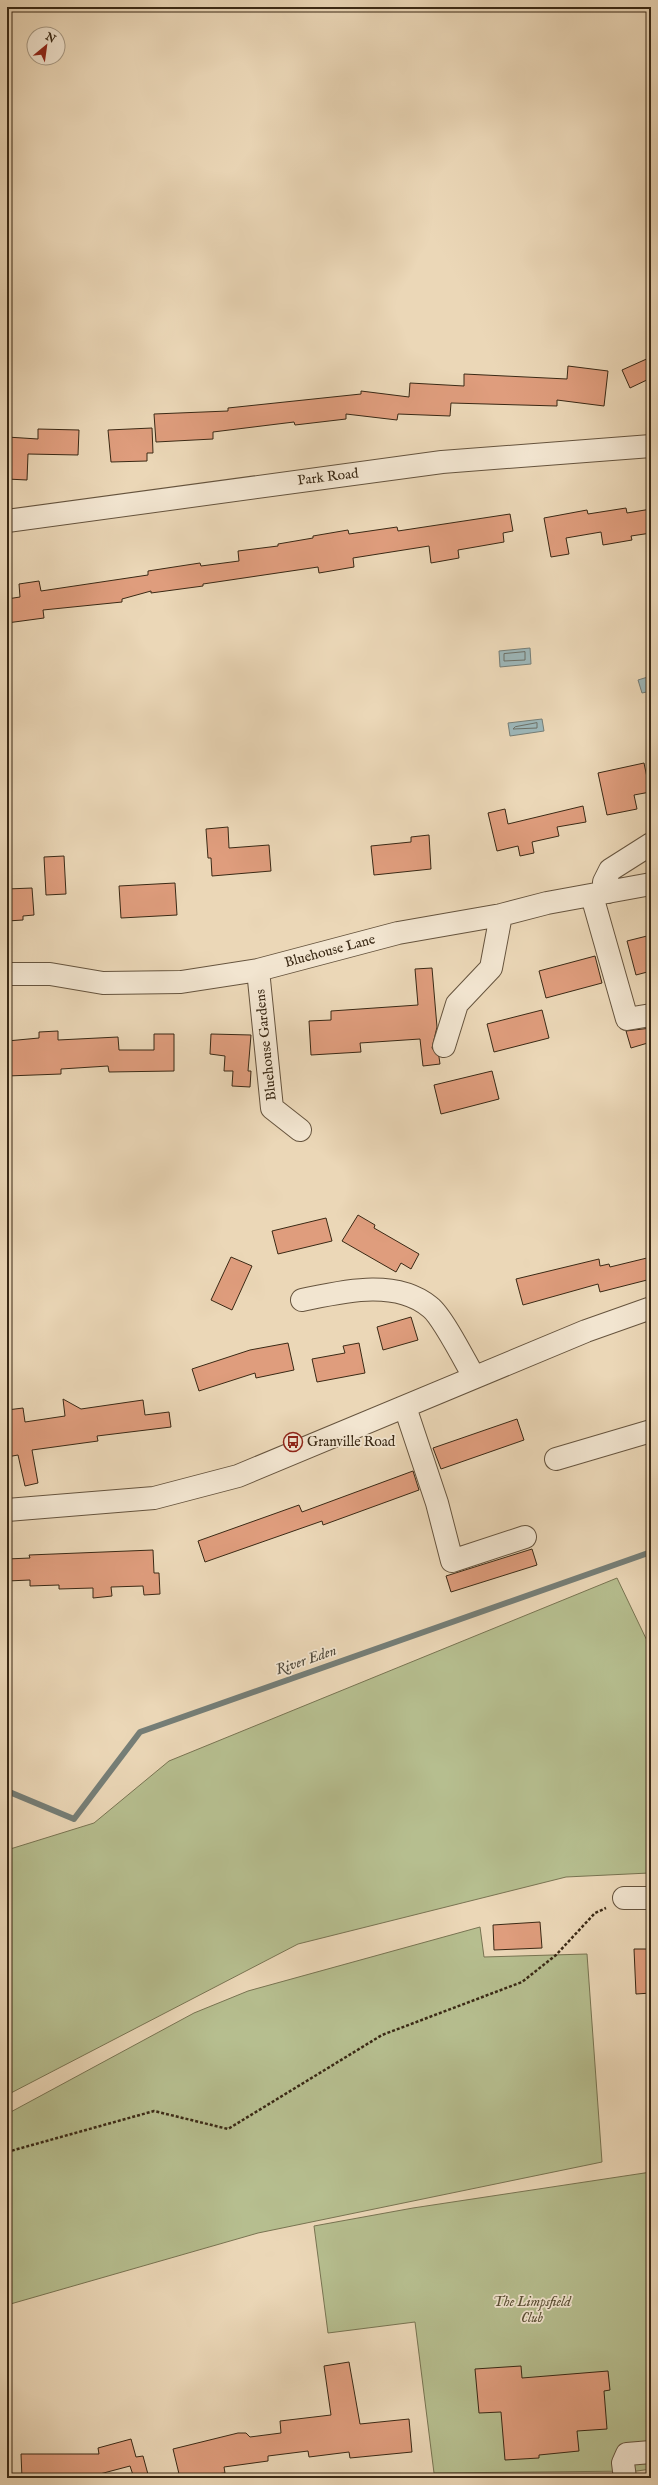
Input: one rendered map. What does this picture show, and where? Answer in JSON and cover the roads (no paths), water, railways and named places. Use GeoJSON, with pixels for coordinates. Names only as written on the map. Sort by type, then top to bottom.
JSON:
{"type":"FeatureCollection","features":[{"type":"Feature","properties":{"kind":"street","name":"Park Road"},"geometry":{"type":"LineString","coordinates":[[7,521],[442,462],[651,446]]}},
{"type":"Feature","properties":{"kind":"street"},"geometry":{"type":"LineString","coordinates":[[651,844],[610,870],[600,894],[627,1019],[651,1015]]}},
{"type":"Feature","properties":{"kind":"street","name":"Bluehouse Lane"},"geometry":{"type":"LineString","coordinates":[[7,974],[50,974],[103,983],[181,982],[258,970],[398,933],[501,915],[547,903],[651,884]]}},
{"type":"Feature","properties":{"kind":"street"},"geometry":{"type":"LineString","coordinates":[[444,1046],[457,1004],[491,968],[501,915]]}},
{"type":"Feature","properties":{"kind":"street","name":"Bluehouse Gardens"},"geometry":{"type":"LineString","coordinates":[[258,970],[272,1108],[300,1130]]}},
{"type":"Feature","properties":{"kind":"street"},"geometry":{"type":"LineString","coordinates":[[302,1300],[347,1291],[395,1292],[413,1296],[431,1307],[474,1377]]}},
{"type":"Feature","properties":{"kind":"street"},"geometry":{"type":"LineString","coordinates":[[7,1510],[154,1498],[238,1476],[586,1331],[651,1308]]}},
{"type":"Feature","properties":{"kind":"street"},"geometry":{"type":"LineString","coordinates":[[405,1407],[437,1503],[452,1561],[525,1537]]}},
{"type":"Feature","properties":{"kind":"street"},"geometry":{"type":"LineString","coordinates":[[556,1459],[651,1431]]}},
{"type":"Feature","properties":{"kind":"street"},"geometry":{"type":"LineString","coordinates":[[624,1898],[651,1898]]}},
{"type":"Feature","properties":{"kind":"street"},"geometry":{"type":"LineString","coordinates":[[625,2478],[623,2463],[627,2454],[651,2452]]}},
{"type":"Feature","properties":{"kind":"water"},"geometry":{"type":"Polygon","coordinates":[[[530,648],[531,664],[500,667],[499,651],[530,648]]]}},
{"type":"Feature","properties":{"kind":"water"},"geometry":{"type":"Polygon","coordinates":[[[651,676],[651,691],[642,693],[638,680],[651,676]]]}},
{"type":"Feature","properties":{"kind":"water"},"geometry":{"type":"Polygon","coordinates":[[[542,719],[544,731],[510,736],[508,723],[542,719]]]}},
{"type":"Feature","properties":{"kind":"waterway","name":"River Eden"},"geometry":{"type":"LineString","coordinates":[[7,1791],[74,1819],[140,1732],[651,1552]]}},
{"type":"Feature","properties":{"kind":"place","name":"Granville Road"},"geometry":{"type":"Point","coordinates":[293,1442]}},
{"type":"Feature","properties":{"kind":"park label","name":"The Limpsfield Club"},"geometry":{"type":"Point","coordinates":[532,2310]}}]}
